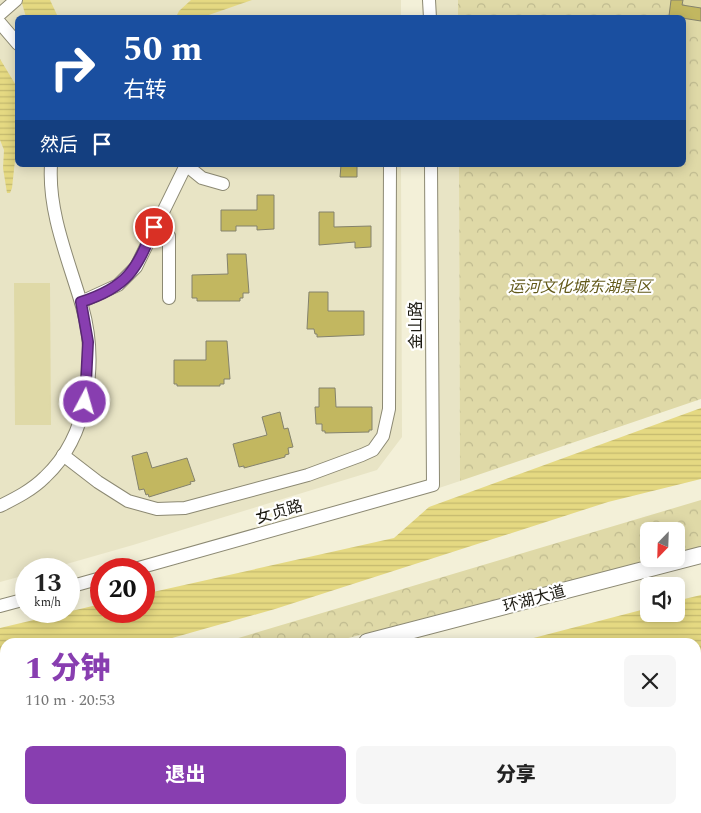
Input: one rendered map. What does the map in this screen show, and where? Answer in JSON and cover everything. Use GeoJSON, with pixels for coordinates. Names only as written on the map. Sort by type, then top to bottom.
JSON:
{"type":"FeatureCollection","features":[{"type":"Feature","properties":{"kind":"main road","name":"环湖大道"},"geometry":{"type":"LineString","coordinates":[[382,638],[701,555]]}},
{"type":"Feature","properties":{"kind":"street"},"geometry":{"type":"LineString","coordinates":[[430,0],[430,15]]}},
{"type":"Feature","properties":{"kind":"street"},"geometry":{"type":"LineString","coordinates":[[0,23],[15,40]]}},
{"type":"Feature","properties":{"kind":"street"},"geometry":{"type":"LineString","coordinates":[[0,506],[34,487],[55,466],[77,428],[87,388],[88,342],[81,302],[54,208],[50,167]]}},
{"type":"Feature","properties":{"kind":"street"},"geometry":{"type":"LineString","coordinates":[[81,302],[104,293],[129,276],[136,267],[185,167]]}},
{"type":"Feature","properties":{"kind":"street"},"geometry":{"type":"LineString","coordinates":[[188,167],[202,178],[223,184]]}},
{"type":"Feature","properties":{"kind":"street"},"geometry":{"type":"LineString","coordinates":[[63,455],[116,495],[137,505],[157,510],[185,508],[308,475],[372,450],[384,436],[389,409],[390,167]]}},
{"type":"Feature","properties":{"kind":"street","name":"金山路"},"geometry":{"type":"LineString","coordinates":[[431,167],[433,485]]}},
{"type":"Feature","properties":{"kind":"street"},"geometry":{"type":"LineString","coordinates":[[154,227],[164,230],[169,236],[169,298]]}},
{"type":"Feature","properties":{"kind":"street","name":"女贞路"},"geometry":{"type":"LineString","coordinates":[[155,563],[433,485]]}},
{"type":"Feature","properties":{"kind":"street"},"geometry":{"type":"LineString","coordinates":[[0,606],[15,602]]}},
{"type":"Feature","properties":{"kind":"shaded area"},"geometry":{"type":"Polygon","coordinates":[[[0,0],[401,0],[401,15],[15,15],[15,167],[401,167],[402,437],[377,470],[80,560],[80,558],[15,558],[15,578],[0,582],[0,0]]]}},
{"type":"Feature","properties":{"kind":"shaded area"},"geometry":{"type":"Polygon","coordinates":[[[21,0],[50,0],[57,15],[25,15],[21,0]]]}},
{"type":"Feature","properties":{"kind":"shaded area"},"geometry":{"type":"Polygon","coordinates":[[[191,0],[252,0],[209,15],[177,15],[191,0]]]}},
{"type":"Feature","properties":{"kind":"shaded area"},"geometry":{"type":"Polygon","coordinates":[[[435,0],[458,0],[458,15],[436,15],[435,0]]]}},
{"type":"Feature","properties":{"kind":"shaded area"},"geometry":{"type":"Polygon","coordinates":[[[0,59],[15,84],[15,160],[10,193],[7,193],[3,168],[4,150],[0,140],[0,59]]]}},
{"type":"Feature","properties":{"kind":"shaded area"},"geometry":{"type":"Polygon","coordinates":[[[437,167],[459,167],[460,481],[439,488],[437,167]]]}},
{"type":"Feature","properties":{"kind":"shaded area"},"geometry":{"type":"Polygon","coordinates":[[[701,408],[701,479],[608,502],[275,609],[172,638],[0,638],[0,628],[21,623],[80,623],[80,609],[90,607],[90,623],[155,623],[155,592],[394,538],[429,507],[701,408]]]}},
{"type":"Feature","properties":{"kind":"shaded area"},"geometry":{"type":"Polygon","coordinates":[[[701,595],[701,638],[533,638],[640,610],[640,622],[685,622],[685,599],[701,595]]]}},
{"type":"Feature","properties":{"kind":"green space","name":"运河文化城东湖景区"},"geometry":{"type":"Polygon","coordinates":[[[458,0],[701,0],[701,399],[460,481],[459,167],[686,167],[686,15],[458,15],[458,0]]]}},
{"type":"Feature","properties":{"kind":"green space"},"geometry":{"type":"Polygon","coordinates":[[[14,283],[50,283],[51,425],[15,425],[14,283]]]}},
{"type":"Feature","properties":{"kind":"green space"},"geometry":{"type":"Polygon","coordinates":[[[701,500],[701,547],[685,551],[685,522],[640,522],[640,562],[348,638],[238,638],[701,500]]]}},
{"type":"Feature","properties":{"kind":"building"},"geometry":{"type":"Polygon","coordinates":[[[671,0],[683,0],[682,5],[701,8],[701,21],[686,19],[686,15],[669,15],[671,0]]]}},
{"type":"Feature","properties":{"kind":"building"},"geometry":{"type":"Polygon","coordinates":[[[341,167],[357,167],[357,177],[340,177],[341,167]]]}},
{"type":"Feature","properties":{"kind":"building"},"geometry":{"type":"Polygon","coordinates":[[[257,195],[274,195],[274,229],[257,230],[257,226],[236,226],[236,231],[221,231],[221,210],[257,210],[257,195]]]}},
{"type":"Feature","properties":{"kind":"building"},"geometry":{"type":"Polygon","coordinates":[[[319,212],[334,212],[334,227],[371,226],[371,247],[355,248],[355,242],[319,245],[319,212]]]}},
{"type":"Feature","properties":{"kind":"building"},"geometry":{"type":"Polygon","coordinates":[[[227,254],[246,254],[249,293],[243,293],[243,298],[240,298],[240,301],[197,301],[197,298],[192,298],[192,275],[228,274],[227,254]]]}},
{"type":"Feature","properties":{"kind":"building"},"geometry":{"type":"Polygon","coordinates":[[[309,292],[328,292],[328,311],[364,311],[364,335],[317,337],[314,329],[307,329],[309,292]]]}},
{"type":"Feature","properties":{"kind":"building"},"geometry":{"type":"Polygon","coordinates":[[[206,341],[227,341],[230,379],[224,379],[224,384],[220,384],[220,386],[177,386],[177,384],[174,384],[174,360],[206,360],[206,341]]]}},
{"type":"Feature","properties":{"kind":"building"},"geometry":{"type":"Polygon","coordinates":[[[319,388],[335,388],[336,407],[372,407],[372,430],[369,430],[369,432],[325,433],[325,431],[322,431],[322,424],[316,424],[315,407],[319,407],[319,388]]]}},
{"type":"Feature","properties":{"kind":"building"},"geometry":{"type":"Polygon","coordinates":[[[280,412],[284,429],[288,428],[293,447],[288,448],[289,454],[285,455],[285,457],[244,468],[244,466],[239,467],[233,444],[267,435],[262,417],[280,412]]]}},
{"type":"Feature","properties":{"kind":"building"},"geometry":{"type":"Polygon","coordinates":[[[147,452],[152,468],[187,458],[195,481],[190,482],[191,484],[149,497],[144,489],[139,490],[132,456],[147,452]]]}},
{"type":"Feature","properties":{"kind":"route"},"geometry":{"type":"LineString","coordinates":[[85,402],[89,362],[88,342],[81,302],[104,293],[129,276],[136,267],[154,227]]}}]}
